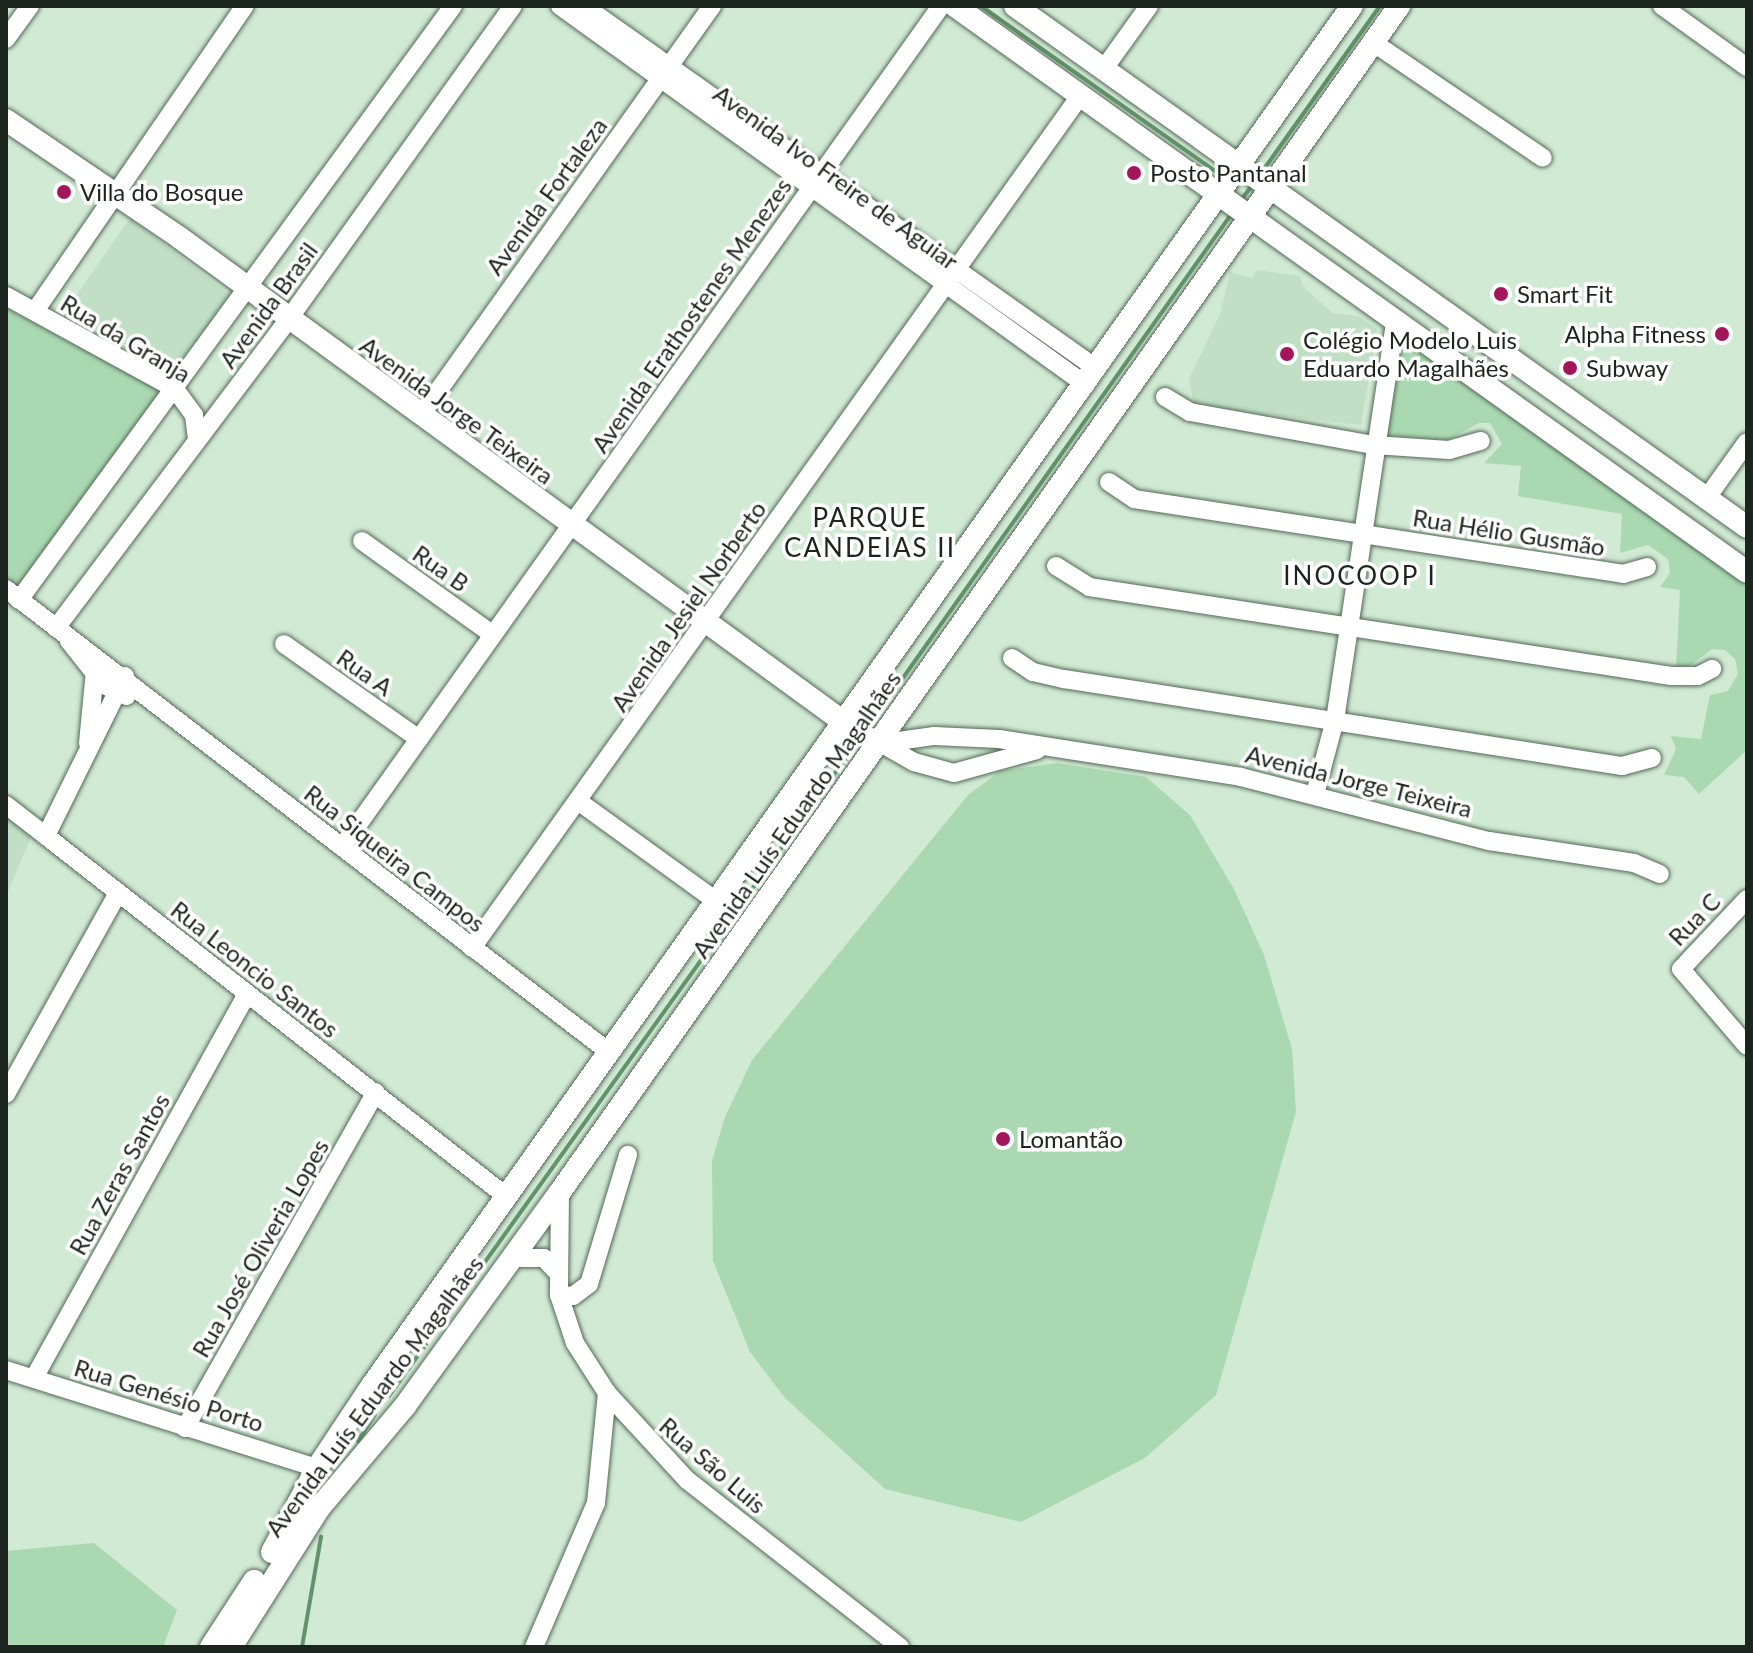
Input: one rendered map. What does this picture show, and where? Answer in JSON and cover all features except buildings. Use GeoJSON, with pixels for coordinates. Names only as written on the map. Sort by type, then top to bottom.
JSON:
{"type":"FeatureCollection","features":[{"type":"Feature","properties":{"kind":"main road"},"geometry":{"type":"LineString","coordinates":[[955,6],[1747,572]]}},
{"type":"Feature","properties":{"kind":"main road"},"geometry":{"type":"LineString","coordinates":[[1015,6],[1466,324],[1747,527]]}},
{"type":"Feature","properties":{"kind":"main road","name":"Avenida Luís Eduardo Magalhães"},"geometry":{"type":"LineString","coordinates":[[211,1647],[317,1468],[373,1384],[842,721],[1221,195],[1352,6]]}},
{"type":"Feature","properties":{"kind":"main road","name":"Avenida Luís Eduardo Magalhães"},"geometry":{"type":"LineString","coordinates":[[231,1647],[320,1507],[405,1406],[881,746],[1399,6]]}},
{"type":"Feature","properties":{"kind":"main road","name":"Avenida Jorge Teixeira"},"geometry":{"type":"LineString","coordinates":[[6,120],[115,193],[842,721]]}},
{"type":"Feature","properties":{"kind":"main road"},"geometry":{"type":"LineString","coordinates":[[1450,360],[1470,346],[1466,324]]}},
{"type":"Feature","properties":{"kind":"main road"},"geometry":{"type":"LineString","coordinates":[[1483,383],[1488,360],[1508,354]]}},
{"type":"Feature","properties":{"kind":"main road"},"geometry":{"type":"LineString","coordinates":[[373,1384],[386,1404],[405,1406]]}},
{"type":"Feature","properties":{"kind":"street"},"geometry":{"type":"LineString","coordinates":[[6,39],[30,6]]}},
{"type":"Feature","properties":{"kind":"street"},"geometry":{"type":"LineString","coordinates":[[35,311],[245,6]]}},
{"type":"Feature","properties":{"kind":"street","name":"Avenida Brasil"},"geometry":{"type":"LineString","coordinates":[[13,594],[175,389],[453,6]]}},
{"type":"Feature","properties":{"kind":"street","name":"Avenida Brasil"},"geometry":{"type":"LineString","coordinates":[[61,631],[513,6]]}},
{"type":"Feature","properties":{"kind":"street","name":"Avenida Ivo Freire de Aguiar"},"geometry":{"type":"LineString","coordinates":[[560,6],[664,72]]}},
{"type":"Feature","properties":{"kind":"street","name":"Avenida Ivo Freire de Aguiar"},"geometry":{"type":"LineString","coordinates":[[584,6],[664,72],[814,181],[944,286],[1091,377]]}},
{"type":"Feature","properties":{"kind":"street","name":"Avenida Fortaleza"},"geometry":{"type":"LineString","coordinates":[[421,415],[712,6]]}},
{"type":"Feature","properties":{"kind":"street","name":"Avenida Erathostenes Menezes"},"geometry":{"type":"LineString","coordinates":[[342,847],[941,6]]}},
{"type":"Feature","properties":{"kind":"street"},"geometry":{"type":"LineString","coordinates":[[1103,70],[1149,6]]}},
{"type":"Feature","properties":{"kind":"street"},"geometry":{"type":"LineString","coordinates":[[1662,6],[1747,67]]}},
{"type":"Feature","properties":{"kind":"street"},"geometry":{"type":"LineString","coordinates":[[1374,43],[1543,158]]}},
{"type":"Feature","properties":{"kind":"street","name":"Avenida Jesiel Norberto"},"geometry":{"type":"LineString","coordinates":[[472,948],[1080,96]]}},
{"type":"Feature","properties":{"kind":"street","name":"Avenida Ivo Freire de Aguiar"},"geometry":{"type":"LineString","coordinates":[[814,181],[957,269],[1091,377]]}},
{"type":"Feature","properties":{"kind":"street","name":"Rua da Granja"},"geometry":{"type":"LineString","coordinates":[[6,296],[175,389],[194,415],[197,440]]}},
{"type":"Feature","properties":{"kind":"street"},"geometry":{"type":"LineString","coordinates":[[1315,794],[1335,720],[1395,321]]}},
{"type":"Feature","properties":{"kind":"street"},"geometry":{"type":"LineString","coordinates":[[1165,397],[1190,412],[1374,445],[1449,450],[1481,441]]}},
{"type":"Feature","properties":{"kind":"street"},"geometry":{"type":"LineString","coordinates":[[1706,499],[1747,442]]}},
{"type":"Feature","properties":{"kind":"street","name":"Rua Hélio Gusmão"},"geometry":{"type":"LineString","coordinates":[[1109,482],[1134,499],[1623,574],[1647,567]]}},
{"type":"Feature","properties":{"kind":"street","name":"Rua B"},"geometry":{"type":"LineString","coordinates":[[362,541],[492,634]]}},
{"type":"Feature","properties":{"kind":"street"},"geometry":{"type":"LineString","coordinates":[[1056,566],[1089,587],[1686,678],[1712,669]]}},
{"type":"Feature","properties":{"kind":"street","name":"Rua Siqueira Campos"},"geometry":{"type":"LineString","coordinates":[[13,594],[122,685],[154,700],[609,1052]]}},
{"type":"Feature","properties":{"kind":"street","name":"Rua A"},"geometry":{"type":"LineString","coordinates":[[284,644],[419,739]]}},
{"type":"Feature","properties":{"kind":"street"},"geometry":{"type":"LineString","coordinates":[[1012,658],[1033,672],[1064,679],[1622,766],[1652,758]]}},
{"type":"Feature","properties":{"kind":"street"},"geometry":{"type":"LineString","coordinates":[[87,754],[98,666]]}},
{"type":"Feature","properties":{"kind":"street"},"geometry":{"type":"LineString","coordinates":[[46,836],[122,685]]}},
{"type":"Feature","properties":{"kind":"street","name":"Avenida Jorge Teixeira"},"geometry":{"type":"LineString","coordinates":[[842,721],[881,746],[954,773],[1044,749]]}},
{"type":"Feature","properties":{"kind":"street"},"geometry":{"type":"LineString","coordinates":[[951,735],[967,755],[954,773]]}},
{"type":"Feature","properties":{"kind":"street","name":"Avenida Jorge Teixeira"},"geometry":{"type":"LineString","coordinates":[[881,746],[951,735],[1241,777],[1489,841],[1634,863],[1660,874]]}},
{"type":"Feature","properties":{"kind":"street"},"geometry":{"type":"LineString","coordinates":[[578,801],[715,900]]}},
{"type":"Feature","properties":{"kind":"street","name":"Rua Leoncio Santos"},"geometry":{"type":"LineString","coordinates":[[6,805],[507,1197]]}},
{"type":"Feature","properties":{"kind":"street"},"geometry":{"type":"LineString","coordinates":[[6,1094],[118,893]]}},
{"type":"Feature","properties":{"kind":"street","name":"Rua C"},"geometry":{"type":"LineString","coordinates":[[1747,899],[1681,969],[1747,1046]]}},
{"type":"Feature","properties":{"kind":"street","name":"Rua Zeras Santos"},"geometry":{"type":"LineString","coordinates":[[34,1378],[247,994]]}},
{"type":"Feature","properties":{"kind":"street","name":"Rua José Oliveria Lopes"},"geometry":{"type":"LineString","coordinates":[[185,1428],[376,1092]]}},
{"type":"Feature","properties":{"kind":"street"},"geometry":{"type":"LineString","coordinates":[[559,1295],[573,1296],[589,1284],[628,1155]]}},
{"type":"Feature","properties":{"kind":"street","name":"Rua São Luis"},"geometry":{"type":"LineString","coordinates":[[560,1192],[559,1295],[575,1343],[607,1393],[687,1480],[900,1647]]}},
{"type":"Feature","properties":{"kind":"street"},"geometry":{"type":"LineString","coordinates":[[510,1258],[534,1255],[558,1273]]}},
{"type":"Feature","properties":{"kind":"street","name":"Rua Genésio Porto"},"geometry":{"type":"LineString","coordinates":[[6,1370],[317,1468]]}},
{"type":"Feature","properties":{"kind":"street"},"geometry":{"type":"LineString","coordinates":[[534,1647],[596,1503],[607,1393]]}},
{"type":"Feature","properties":{"kind":"shaded area"},"geometry":{"type":"Polygon","coordinates":[[[130,218],[230,295],[174,371],[65,312],[130,218]]]}},
{"type":"Feature","properties":{"kind":"shaded area","name":"Colégio Modelo Luis Eduardo Magalhães"},"geometry":{"type":"Polygon","coordinates":[[[1256,270],[1300,276],[1302,285],[1332,313],[1358,316],[1377,329],[1361,425],[1194,406],[1189,379],[1221,312],[1230,272],[1253,278],[1256,270]]]}},
{"type":"Feature","properties":{"kind":"shaded area"},"geometry":{"type":"Polygon","coordinates":[[[6,308],[163,392],[24,594],[6,580],[6,308]]]}},
{"type":"Feature","properties":{"kind":"shaded area"},"geometry":{"type":"Polygon","coordinates":[[[1400,334],[1747,581],[1747,750],[1699,794],[1684,777],[1664,775],[1676,749],[1671,736],[1701,739],[1710,695],[1728,691],[1738,674],[1735,659],[1725,650],[1712,649],[1691,665],[1676,668],[1680,590],[1660,587],[1670,573],[1668,559],[1648,545],[1620,553],[1622,514],[1518,496],[1521,466],[1484,463],[1502,444],[1490,423],[1479,423],[1448,440],[1382,435],[1400,334]]]}},
{"type":"Feature","properties":{"kind":"shaded area","name":"Lomantão"},"geometry":{"type":"Polygon","coordinates":[[[1057,763],[1146,777],[1190,815],[1234,889],[1264,955],[1292,1049],[1296,1112],[1216,1395],[1145,1458],[1021,1522],[885,1489],[785,1398],[750,1352],[713,1261],[712,1161],[725,1117],[752,1060],[968,795],[1000,771],[1057,763]]]}},
{"type":"Feature","properties":{"kind":"shaded area"},"geometry":{"type":"Polygon","coordinates":[[[6,805],[35,828],[6,896],[6,805]]]}},
{"type":"Feature","properties":{"kind":"shaded area"},"geometry":{"type":"Polygon","coordinates":[[[94,1543],[177,1610],[163,1647],[6,1647],[6,1551],[94,1543]]]}},
{"type":"Feature","properties":{"kind":"waterway"},"geometry":{"type":"LineString","coordinates":[[981,6],[1221,175]]}},
{"type":"Feature","properties":{"kind":"waterway"},"geometry":{"type":"LineString","coordinates":[[1264,169],[1380,6]]}},
{"type":"Feature","properties":{"kind":"waterway"},"geometry":{"type":"LineString","coordinates":[[1241,200],[1253,184]]}},
{"type":"Feature","properties":{"kind":"waterway"},"geometry":{"type":"LineString","coordinates":[[871,723],[1230,216]]}},
{"type":"Feature","properties":{"kind":"waterway"},"geometry":{"type":"LineString","coordinates":[[389,1396],[853,748]]}},
{"type":"Feature","properties":{"kind":"waterway"},"geometry":{"type":"LineString","coordinates":[[358,1441],[375,1415]]}},
{"type":"Feature","properties":{"kind":"waterway"},"geometry":{"type":"LineString","coordinates":[[302,1647],[321,1537]]}},
{"type":"Feature","properties":{"kind":"place","name":"Posto Pantanal"},"geometry":{"type":"Point","coordinates":[1134,173]}},
{"type":"Feature","properties":{"kind":"place","name":"Villa do Bosque"},"geometry":{"type":"Point","coordinates":[64,192]}},
{"type":"Feature","properties":{"kind":"place","name":"Smart Fit"},"geometry":{"type":"Point","coordinates":[1501,294]}},
{"type":"Feature","properties":{"kind":"place","name":"Alpha Fitness"},"geometry":{"type":"Point","coordinates":[1722,334]}},
{"type":"Feature","properties":{"kind":"place","name":"Colégio Modelo Luis Eduardo Magalhães"},"geometry":{"type":"Point","coordinates":[1287,354]}},
{"type":"Feature","properties":{"kind":"place","name":"Subway"},"geometry":{"type":"Point","coordinates":[1570,368]}},
{"type":"Feature","properties":{"kind":"place","name":"Lomantão"},"geometry":{"type":"Point","coordinates":[1003,1139]}},
{"type":"Feature","properties":{"kind":"district","name":"PARQUE CANDEIAS II"},"geometry":{"type":"Point","coordinates":[870,533]}},
{"type":"Feature","properties":{"kind":"district","name":"INOCOOP I"},"geometry":{"type":"Point","coordinates":[1360,576]}}]}
